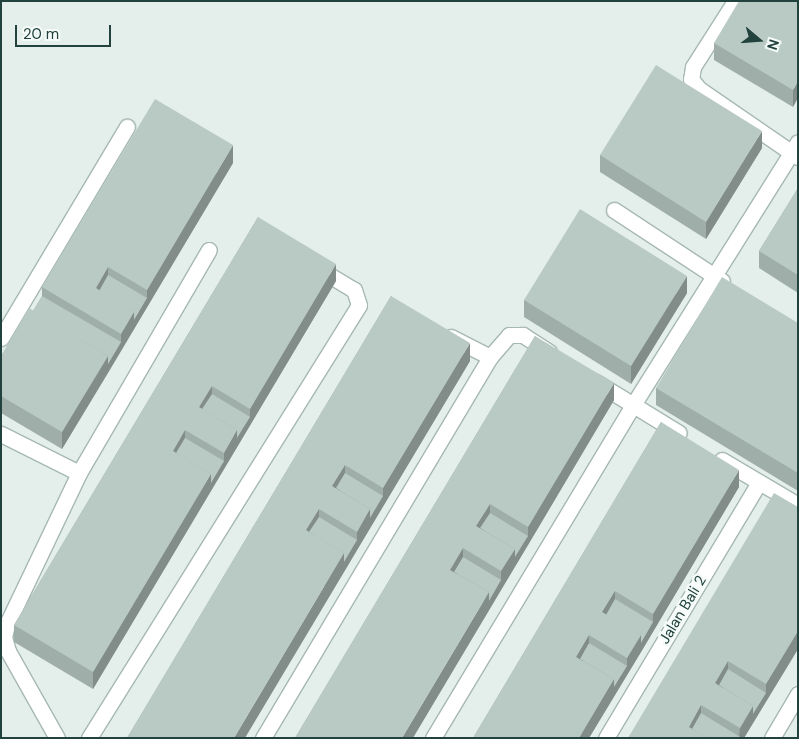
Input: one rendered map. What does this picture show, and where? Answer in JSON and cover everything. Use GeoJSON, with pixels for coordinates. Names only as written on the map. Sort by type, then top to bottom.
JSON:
{"type":"FeatureCollection","features":[{"type":"Feature","properties":{"kind":"street"},"geometry":{"type":"LineString","coordinates":[[433,738],[632,405],[713,276],[795,151],[699,89],[691,79],[693,67],[735,1]]}},
{"type":"Feature","properties":{"kind":"street"},"geometry":{"type":"LineString","coordinates":[[1,338],[126,126]]}},
{"type":"Feature","properties":{"kind":"street"},"geometry":{"type":"LineString","coordinates":[[614,210],[713,276],[739,291]]}},
{"type":"Feature","properties":{"kind":"street"},"geometry":{"type":"LineString","coordinates":[[57,738],[4,637],[7,624],[80,473],[210,250]]}},
{"type":"Feature","properties":{"kind":"street"},"geometry":{"type":"LineString","coordinates":[[89,738],[359,304],[354,290],[306,261]]}},
{"type":"Feature","properties":{"kind":"street"},"geometry":{"type":"LineString","coordinates":[[440,332],[490,357]]}},
{"type":"Feature","properties":{"kind":"street"},"geometry":{"type":"LineString","coordinates":[[263,738],[490,357],[509,335],[523,335],[562,360]]}},
{"type":"Feature","properties":{"kind":"street"},"geometry":{"type":"LineString","coordinates":[[585,375],[691,441]]}},
{"type":"Feature","properties":{"kind":"street"},"geometry":{"type":"LineString","coordinates":[[1,434],[80,473]]}},
{"type":"Feature","properties":{"kind":"street"},"geometry":{"type":"LineString","coordinates":[[708,451],[798,505]]}},
{"type":"Feature","properties":{"kind":"street","name":"Jalan Bali 2"},"geometry":{"type":"LineString","coordinates":[[606,738],[759,482]]}},
{"type":"Feature","properties":{"kind":"street"},"geometry":{"type":"LineString","coordinates":[[772,738],[798,694]]}},
{"type":"Feature","properties":{"kind":"building"},"geometry":{"type":"Polygon","coordinates":[[[739,1],[798,1],[798,81],[793,90],[714,43],[739,1]]]}},
{"type":"Feature","properties":{"kind":"building"},"geometry":{"type":"Polygon","coordinates":[[[656,65],[762,131],[706,222],[600,155],[656,65]]]}},
{"type":"Feature","properties":{"kind":"building"},"geometry":{"type":"Polygon","coordinates":[[[155,99],[233,145],[147,290],[108,267],[96,288],[134,312],[121,334],[42,287],[155,99]]]}},
{"type":"Feature","properties":{"kind":"building"},"geometry":{"type":"Polygon","coordinates":[[[798,188],[798,275],[759,251],[798,188]]]}},
{"type":"Feature","properties":{"kind":"building"},"geometry":{"type":"Polygon","coordinates":[[[580,209],[687,276],[631,366],[524,300],[580,209]]]}},
{"type":"Feature","properties":{"kind":"building"},"geometry":{"type":"Polygon","coordinates":[[[258,217],[336,264],[250,409],[212,386],[199,407],[237,430],[224,453],[185,430],[173,451],[211,474],[93,672],[14,625],[258,217]]]}},
{"type":"Feature","properties":{"kind":"building"},"geometry":{"type":"Polygon","coordinates":[[[108,275],[147,298],[134,320],[134,312],[99,291],[108,275]]]}},
{"type":"Feature","properties":{"kind":"building"},"geometry":{"type":"Polygon","coordinates":[[[722,277],[798,323],[798,473],[656,388],[722,277]]]}},
{"type":"Feature","properties":{"kind":"building"},"geometry":{"type":"Polygon","coordinates":[[[42,296],[121,342],[108,364],[108,356],[33,311],[42,296]]]}},
{"type":"Feature","properties":{"kind":"building"},"geometry":{"type":"Polygon","coordinates":[[[391,296],[470,343],[383,488],[345,465],[332,486],[370,509],[357,532],[319,509],[306,530],[344,553],[234,738],[127,738],[391,296]]]}},
{"type":"Feature","properties":{"kind":"building"},"geometry":{"type":"Polygon","coordinates":[[[29,308],[108,356],[62,432],[1,396],[1,356],[29,308]]]}},
{"type":"Feature","properties":{"kind":"building"},"geometry":{"type":"Polygon","coordinates":[[[535,336],[614,383],[528,527],[490,504],[476,526],[515,549],[501,571],[463,548],[450,570],[489,592],[402,738],[295,738],[535,336]]]}},
{"type":"Feature","properties":{"kind":"building"},"geometry":{"type":"Polygon","coordinates":[[[212,394],[250,417],[237,438],[237,430],[202,409],[212,394]]]}},
{"type":"Feature","properties":{"kind":"building"},"geometry":{"type":"Polygon","coordinates":[[[661,422],[739,470],[653,614],[615,591],[602,612],[641,635],[627,658],[589,635],[576,657],[614,679],[579,738],[473,738],[661,422]]]}},
{"type":"Feature","properties":{"kind":"building"},"geometry":{"type":"Polygon","coordinates":[[[185,438],[224,461],[211,483],[211,474],[176,453],[185,438]]]}},
{"type":"Feature","properties":{"kind":"building"},"geometry":{"type":"Polygon","coordinates":[[[345,473],[383,496],[370,518],[370,509],[336,488],[345,473]]]}},
{"type":"Feature","properties":{"kind":"building"},"geometry":{"type":"Polygon","coordinates":[[[774,493],[798,507],[798,631],[766,684],[728,661],[715,683],[753,706],[740,728],[701,705],[689,727],[707,738],[628,738],[774,493]]]}},
{"type":"Feature","properties":{"kind":"building"},"geometry":{"type":"Polygon","coordinates":[[[490,513],[528,536],[515,557],[515,549],[480,528],[490,513]]]}},
{"type":"Feature","properties":{"kind":"building"},"geometry":{"type":"Polygon","coordinates":[[[319,517],[357,540],[344,562],[344,553],[309,532],[319,517]]]}},
{"type":"Feature","properties":{"kind":"building"},"geometry":{"type":"Polygon","coordinates":[[[463,557],[501,580],[489,601],[489,592],[454,572],[463,557]]]}},
{"type":"Feature","properties":{"kind":"building"},"geometry":{"type":"Polygon","coordinates":[[[615,599],[653,622],[641,643],[641,635],[606,615],[615,599]]]}},
{"type":"Feature","properties":{"kind":"building"},"geometry":{"type":"Polygon","coordinates":[[[589,643],[627,666],[614,687],[614,679],[580,659],[589,643]]]}},
{"type":"Feature","properties":{"kind":"building"},"geometry":{"type":"Polygon","coordinates":[[[728,669],[766,693],[753,714],[753,706],[719,685],[728,669]]]}},
{"type":"Feature","properties":{"kind":"building"},"geometry":{"type":"Polygon","coordinates":[[[701,713],[740,737],[707,738],[692,729],[701,713]]]}}]}
